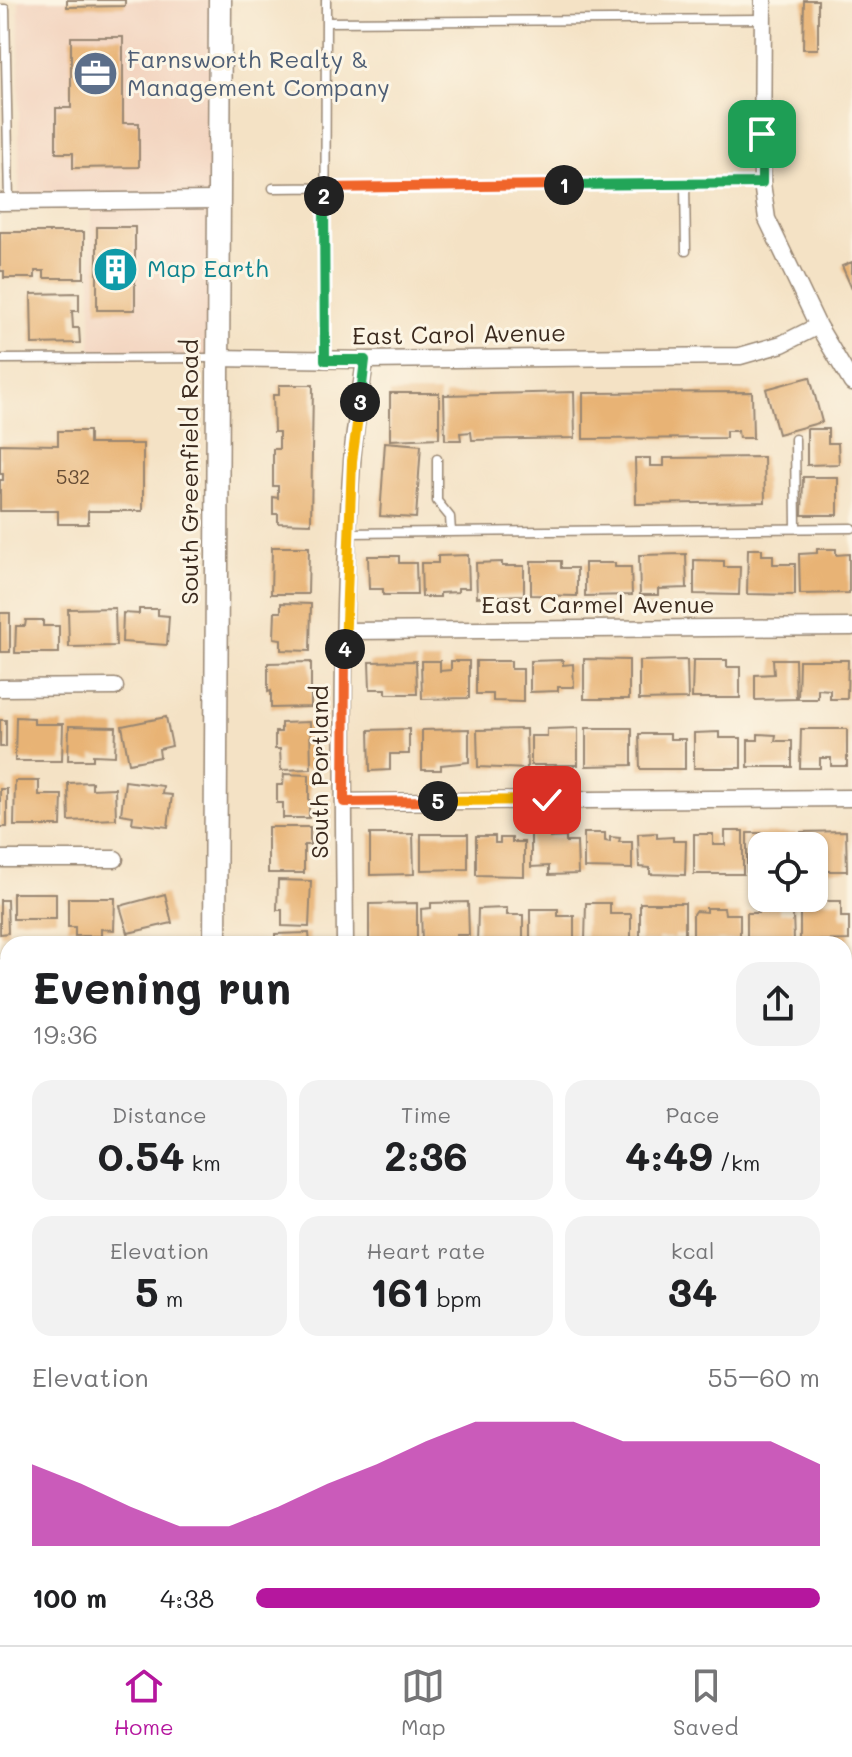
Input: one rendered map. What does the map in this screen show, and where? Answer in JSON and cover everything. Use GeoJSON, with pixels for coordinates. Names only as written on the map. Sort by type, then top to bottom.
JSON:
{"type":"FeatureCollection","features":[{"type":"Feature","properties":{"kind":"main road","name":"South Greenfield Road"},"geometry":{"type":"LineString","coordinates":[[215,936],[220,0]]}},
{"type":"Feature","properties":{"kind":"street"},"geometry":{"type":"LineString","coordinates":[[763,0],[762,183],[767,219],[818,326],[852,383]]}},
{"type":"Feature","properties":{"kind":"street"},"geometry":{"type":"LineString","coordinates":[[4,202],[219,200]]}},
{"type":"Feature","properties":{"kind":"street","name":"East Carol Avenue"},"geometry":{"type":"LineString","coordinates":[[216,358],[365,360],[740,356],[782,344],[818,326]]}},
{"type":"Feature","properties":{"kind":"street","name":"South Portland"},"geometry":{"type":"LineString","coordinates":[[345,936],[348,533],[352,461],[365,360]]}},
{"type":"Feature","properties":{"kind":"street","name":"East Carmel Avenue"},"geometry":{"type":"LineString","coordinates":[[345,631],[852,627]]}},
{"type":"Feature","properties":{"kind":"street"},"geometry":{"type":"LineString","coordinates":[[0,688],[115,687]]}},
{"type":"Feature","properties":{"kind":"street"},"geometry":{"type":"LineString","coordinates":[[344,802],[852,798]]}},
{"type":"Feature","properties":{"kind":"street"},"geometry":{"type":"LineString","coordinates":[[0,859],[115,859]]}},
{"type":"Feature","properties":{"kind":"lane"},"geometry":{"type":"LineString","coordinates":[[325,360],[326,0]]}},
{"type":"Feature","properties":{"kind":"lane"},"geometry":{"type":"LineString","coordinates":[[0,9],[5,9],[4,202]]}},
{"type":"Feature","properties":{"kind":"lane"},"geometry":{"type":"LineString","coordinates":[[326,22],[763,19]]}},
{"type":"Feature","properties":{"kind":"lane"},"geometry":{"type":"LineString","coordinates":[[273,188],[762,183]]}},
{"type":"Feature","properties":{"kind":"lane"},"geometry":{"type":"LineString","coordinates":[[685,184],[686,251]]}},
{"type":"Feature","properties":{"kind":"lane","name":"East Carol Avenue"},"geometry":{"type":"LineString","coordinates":[[0,359],[216,358]]}},
{"type":"Feature","properties":{"kind":"lane"},"geometry":{"type":"LineString","coordinates":[[795,439],[796,528]]}},
{"type":"Feature","properties":{"kind":"lane"},"geometry":{"type":"LineString","coordinates":[[437,459],[437,501],[450,517],[451,532]]}},
{"type":"Feature","properties":{"kind":"lane"},"geometry":{"type":"LineString","coordinates":[[348,533],[852,528]]}},
{"type":"Feature","properties":{"kind":"shaded area"},"geometry":{"type":"Polygon","coordinates":[[[19,0],[219,0],[216,358],[91,359],[91,202],[19,202],[19,0]]]}},
{"type":"Feature","properties":{"kind":"building"},"geometry":{"type":"Polygon","coordinates":[[[67,0],[125,0],[125,6],[67,7],[67,0]]]}},
{"type":"Feature","properties":{"kind":"building"},"geometry":{"type":"Polygon","coordinates":[[[804,0],[818,0],[818,49],[803,49],[804,0]]]}},
{"type":"Feature","properties":{"kind":"building"},"geometry":{"type":"Polygon","coordinates":[[[71,37],[123,37],[123,123],[139,123],[139,167],[73,168],[73,153],[56,153],[56,108],[71,108],[71,37]]]}},
{"type":"Feature","properties":{"kind":"building","name":"Map Earth"},"geometry":{"type":"Polygon","coordinates":[[[97,227],[135,227],[135,310],[97,310],[97,227]]]}},
{"type":"Feature","properties":{"kind":"building"},"geometry":{"type":"Polygon","coordinates":[[[0,232],[84,232],[84,278],[44,278],[44,271],[35,271],[35,278],[4,278],[4,271],[0,271],[0,232]]]}},
{"type":"Feature","properties":{"kind":"building"},"geometry":{"type":"Polygon","coordinates":[[[852,262],[852,289],[842,266],[852,262]]]}},
{"type":"Feature","properties":{"kind":"building"},"geometry":{"type":"Polygon","coordinates":[[[79,293],[79,311],[72,311],[73,328],[79,328],[80,343],[32,344],[31,294],[79,293]]]}},
{"type":"Feature","properties":{"kind":"building"},"geometry":{"type":"Polygon","coordinates":[[[810,377],[822,422],[778,434],[766,389],[810,377]]]}},
{"type":"Feature","properties":{"kind":"building"},"geometry":{"type":"Polygon","coordinates":[[[279,385],[313,385],[311,524],[278,523],[278,514],[273,514],[273,497],[278,498],[278,486],[273,486],[273,449],[279,449],[279,432],[274,432],[273,395],[279,395],[279,385]]]}},
{"type":"Feature","properties":{"kind":"building"},"geometry":{"type":"Polygon","coordinates":[[[574,392],[575,438],[472,440],[471,432],[460,433],[461,440],[445,440],[444,395],[574,392]]]}},
{"type":"Feature","properties":{"kind":"building"},"geometry":{"type":"Polygon","coordinates":[[[752,392],[753,438],[739,438],[738,431],[726,431],[726,438],[583,439],[583,393],[752,392]]]}},
{"type":"Feature","properties":{"kind":"building"},"geometry":{"type":"Polygon","coordinates":[[[390,393],[439,393],[439,438],[390,440],[390,393]]]}},
{"type":"Feature","properties":{"kind":"building"},"geometry":{"type":"Polygon","coordinates":[[[807,429],[828,429],[828,443],[838,443],[839,464],[807,465],[807,429]]]}},
{"type":"Feature","properties":{"kind":"building"},"geometry":{"type":"Polygon","coordinates":[[[58,431],[89,431],[89,444],[143,444],[143,511],[88,511],[88,524],[58,524],[58,511],[0,511],[0,480],[3,480],[3,474],[0,474],[0,444],[58,445],[58,431]]]}},
{"type":"Feature","properties":{"kind":"building"},"geometry":{"type":"Polygon","coordinates":[[[385,442],[421,445],[416,518],[380,516],[385,442]]]}},
{"type":"Feature","properties":{"kind":"building"},"geometry":{"type":"Polygon","coordinates":[[[764,457],[765,502],[636,504],[635,458],[650,458],[650,466],[664,466],[664,458],[764,457]]]}},
{"type":"Feature","properties":{"kind":"building"},"geometry":{"type":"Polygon","coordinates":[[[803,477],[838,477],[838,515],[802,515],[803,477]]]}},
{"type":"Feature","properties":{"kind":"building"},"geometry":{"type":"Polygon","coordinates":[[[272,547],[309,547],[308,594],[271,594],[272,547]]]}},
{"type":"Feature","properties":{"kind":"building"},"geometry":{"type":"Polygon","coordinates":[[[748,549],[762,549],[762,555],[773,555],[773,564],[795,564],[795,595],[747,594],[748,549]]]}},
{"type":"Feature","properties":{"kind":"building"},"geometry":{"type":"Polygon","coordinates":[[[817,549],[836,549],[836,555],[849,554],[849,593],[800,594],[799,554],[817,553],[817,549]]]}},
{"type":"Feature","properties":{"kind":"building"},"geometry":{"type":"Polygon","coordinates":[[[686,554],[687,588],[658,589],[658,595],[640,595],[639,555],[686,554]]]}},
{"type":"Feature","properties":{"kind":"building"},"geometry":{"type":"Polygon","coordinates":[[[468,555],[469,588],[440,593],[440,597],[422,597],[421,563],[438,563],[438,556],[468,555]]]}},
{"type":"Feature","properties":{"kind":"building"},"geometry":{"type":"Polygon","coordinates":[[[368,556],[399,556],[399,563],[416,563],[417,595],[383,595],[383,589],[369,589],[368,556]]]}},
{"type":"Feature","properties":{"kind":"building"},"geometry":{"type":"Polygon","coordinates":[[[694,560],[724,561],[724,567],[740,567],[739,595],[694,594],[694,560]]]}},
{"type":"Feature","properties":{"kind":"building"},"geometry":{"type":"Polygon","coordinates":[[[531,561],[561,561],[561,568],[577,568],[577,596],[531,595],[531,561]]]}},
{"type":"Feature","properties":{"kind":"building"},"geometry":{"type":"Polygon","coordinates":[[[502,562],[502,566],[524,566],[524,595],[477,597],[476,563],[502,562]]]}},
{"type":"Feature","properties":{"kind":"building"},"geometry":{"type":"Polygon","coordinates":[[[585,563],[615,563],[615,567],[631,567],[632,595],[585,596],[585,563]]]}},
{"type":"Feature","properties":{"kind":"building"},"geometry":{"type":"Polygon","coordinates":[[[281,603],[311,604],[310,651],[281,650],[281,639],[274,638],[275,612],[281,612],[281,603]]]}},
{"type":"Feature","properties":{"kind":"building"},"geometry":{"type":"Polygon","coordinates":[[[115,608],[116,646],[69,647],[68,609],[115,608]]]}},
{"type":"Feature","properties":{"kind":"building"},"geometry":{"type":"Polygon","coordinates":[[[139,609],[158,609],[158,615],[169,616],[167,645],[122,642],[123,613],[139,614],[139,609]]]}},
{"type":"Feature","properties":{"kind":"building"},"geometry":{"type":"Polygon","coordinates":[[[0,613],[10,613],[10,652],[0,652],[0,613]]]}},
{"type":"Feature","properties":{"kind":"building"},"geometry":{"type":"Polygon","coordinates":[[[26,620],[43,620],[43,626],[59,626],[59,653],[15,653],[16,626],[25,626],[26,620]]]}},
{"type":"Feature","properties":{"kind":"building"},"geometry":{"type":"Polygon","coordinates":[[[584,659],[629,660],[629,699],[584,699],[584,659]]]}},
{"type":"Feature","properties":{"kind":"building"},"geometry":{"type":"Polygon","coordinates":[[[773,659],[795,659],[796,699],[755,700],[755,675],[774,674],[773,659]]]}},
{"type":"Feature","properties":{"kind":"building"},"geometry":{"type":"Polygon","coordinates":[[[563,660],[563,665],[573,664],[574,687],[530,692],[530,661],[563,660]]]}},
{"type":"Feature","properties":{"kind":"building"},"geometry":{"type":"Polygon","coordinates":[[[687,660],[688,699],[639,700],[639,661],[687,660]]]}},
{"type":"Feature","properties":{"kind":"building"},"geometry":{"type":"Polygon","coordinates":[[[693,660],[727,660],[727,667],[740,667],[740,698],[692,698],[693,660]]]}},
{"type":"Feature","properties":{"kind":"building"},"geometry":{"type":"Polygon","coordinates":[[[799,660],[848,660],[847,699],[830,699],[830,690],[818,689],[818,699],[798,699],[799,660]]]}},
{"type":"Feature","properties":{"kind":"building"},"geometry":{"type":"Polygon","coordinates":[[[416,661],[417,694],[386,694],[386,689],[370,689],[369,662],[416,661]]]}},
{"type":"Feature","properties":{"kind":"building"},"geometry":{"type":"Polygon","coordinates":[[[421,661],[440,661],[440,671],[451,670],[451,661],[469,661],[469,698],[422,699],[421,661]]]}},
{"type":"Feature","properties":{"kind":"building"},"geometry":{"type":"Polygon","coordinates":[[[476,661],[511,661],[511,669],[523,669],[523,702],[493,701],[493,694],[476,694],[476,661]]]}},
{"type":"Feature","properties":{"kind":"building"},"geometry":{"type":"Polygon","coordinates":[[[311,662],[311,707],[271,708],[268,663],[311,662]]]}},
{"type":"Feature","properties":{"kind":"building"},"geometry":{"type":"Polygon","coordinates":[[[16,717],[34,718],[34,724],[63,724],[62,761],[15,761],[16,717]]]}},
{"type":"Feature","properties":{"kind":"building"},"geometry":{"type":"Polygon","coordinates":[[[166,717],[172,746],[159,749],[160,757],[129,763],[122,726],[166,717]]]}},
{"type":"Feature","properties":{"kind":"building"},"geometry":{"type":"Polygon","coordinates":[[[0,720],[6,720],[6,747],[0,747],[0,720]]]}},
{"type":"Feature","properties":{"kind":"building"},"geometry":{"type":"Polygon","coordinates":[[[310,722],[311,769],[281,770],[280,749],[275,749],[275,732],[281,732],[281,723],[310,722]]]}},
{"type":"Feature","properties":{"kind":"building"},"geometry":{"type":"Polygon","coordinates":[[[69,726],[116,727],[115,756],[93,755],[93,760],[68,760],[69,726]]]}},
{"type":"Feature","properties":{"kind":"building"},"geometry":{"type":"Polygon","coordinates":[[[578,728],[578,765],[531,765],[531,736],[547,736],[547,729],[578,728]]]}},
{"type":"Feature","properties":{"kind":"building"},"geometry":{"type":"Polygon","coordinates":[[[586,728],[632,728],[632,765],[586,766],[586,728]]]}},
{"type":"Feature","properties":{"kind":"building"},"geometry":{"type":"Polygon","coordinates":[[[409,729],[409,754],[390,754],[390,770],[370,771],[369,730],[409,729]]]}},
{"type":"Feature","properties":{"kind":"building"},"geometry":{"type":"Polygon","coordinates":[[[469,729],[469,762],[441,765],[441,770],[422,770],[422,730],[469,729]]]}},
{"type":"Feature","properties":{"kind":"building"},"geometry":{"type":"Polygon","coordinates":[[[526,729],[527,769],[478,767],[477,730],[526,729]]]}},
{"type":"Feature","properties":{"kind":"building"},"geometry":{"type":"Polygon","coordinates":[[[801,729],[847,729],[847,766],[831,766],[831,758],[820,758],[820,768],[800,768],[801,729]]]}},
{"type":"Feature","properties":{"kind":"building"},"geometry":{"type":"Polygon","coordinates":[[[719,732],[719,738],[741,738],[741,768],[694,768],[694,733],[719,732]]]}},
{"type":"Feature","properties":{"kind":"building"},"geometry":{"type":"Polygon","coordinates":[[[639,734],[670,734],[670,739],[685,739],[685,769],[640,769],[639,734]]]}},
{"type":"Feature","properties":{"kind":"building"},"geometry":{"type":"Polygon","coordinates":[[[758,734],[776,735],[775,741],[792,741],[792,767],[748,767],[748,740],[758,740],[758,734]]]}},
{"type":"Feature","properties":{"kind":"building"},"geometry":{"type":"Polygon","coordinates":[[[284,774],[309,775],[309,818],[283,818],[283,803],[277,803],[277,785],[283,785],[284,774]]]}},
{"type":"Feature","properties":{"kind":"building"},"geometry":{"type":"Polygon","coordinates":[[[15,781],[39,781],[39,795],[62,795],[61,826],[14,826],[15,781]]]}},
{"type":"Feature","properties":{"kind":"building"},"geometry":{"type":"Polygon","coordinates":[[[125,781],[163,786],[162,794],[172,795],[168,827],[132,823],[133,816],[121,814],[125,781]]]}},
{"type":"Feature","properties":{"kind":"building"},"geometry":{"type":"Polygon","coordinates":[[[92,782],[92,789],[115,788],[116,819],[69,821],[68,783],[92,782]]]}},
{"type":"Feature","properties":{"kind":"building"},"geometry":{"type":"Polygon","coordinates":[[[0,789],[7,789],[7,827],[0,827],[0,789]]]}},
{"type":"Feature","properties":{"kind":"building"},"geometry":{"type":"Polygon","coordinates":[[[268,827],[310,827],[310,845],[304,845],[304,873],[268,873],[268,827]]]}},
{"type":"Feature","properties":{"kind":"building"},"geometry":{"type":"Polygon","coordinates":[[[725,831],[743,831],[743,874],[694,874],[694,834],[713,834],[713,845],[725,845],[725,831]]]}},
{"type":"Feature","properties":{"kind":"building"},"geometry":{"type":"Polygon","coordinates":[[[846,831],[847,871],[828,871],[828,832],[801,832],[846,831]]]}},
{"type":"Feature","properties":{"kind":"building"},"geometry":{"type":"Polygon","coordinates":[[[550,833],[550,838],[566,837],[566,842],[577,842],[578,874],[549,875],[549,866],[531,867],[531,834],[550,833]]]}},
{"type":"Feature","properties":{"kind":"building"},"geometry":{"type":"Polygon","coordinates":[[[584,833],[605,833],[605,841],[610,842],[610,837],[620,838],[619,842],[632,842],[632,869],[584,868],[584,833]]]}},
{"type":"Feature","properties":{"kind":"building"},"geometry":{"type":"Polygon","coordinates":[[[657,833],[657,838],[673,837],[673,841],[686,841],[685,875],[650,874],[650,868],[639,867],[638,834],[657,833]]]}},
{"type":"Feature","properties":{"kind":"building"},"geometry":{"type":"Polygon","coordinates":[[[370,834],[413,834],[414,874],[370,875],[370,834]]]}},
{"type":"Feature","properties":{"kind":"building"},"geometry":{"type":"Polygon","coordinates":[[[421,834],[468,834],[468,869],[421,870],[421,834]]]}},
{"type":"Feature","properties":{"kind":"building"},"geometry":{"type":"Polygon","coordinates":[[[476,836],[495,836],[495,843],[500,843],[500,838],[524,842],[524,876],[476,875],[476,836]]]}},
{"type":"Feature","properties":{"kind":"building"},"geometry":{"type":"Polygon","coordinates":[[[278,880],[311,881],[309,927],[282,926],[282,910],[277,910],[278,880]]]}},
{"type":"Feature","properties":{"kind":"building"},"geometry":{"type":"Polygon","coordinates":[[[13,893],[56,893],[56,919],[13,919],[13,893]]]}},
{"type":"Feature","properties":{"kind":"building"},"geometry":{"type":"Polygon","coordinates":[[[165,894],[172,923],[128,933],[120,906],[165,894]]]}},
{"type":"Feature","properties":{"kind":"building"},"geometry":{"type":"Polygon","coordinates":[[[68,898],[115,898],[114,930],[101,929],[101,936],[75,936],[75,927],[68,927],[68,898]]]}},
{"type":"Feature","properties":{"kind":"building"},"geometry":{"type":"Polygon","coordinates":[[[0,900],[7,900],[8,933],[0,934],[0,900]]]}},
{"type":"Feature","properties":{"kind":"building"},"geometry":{"type":"Polygon","coordinates":[[[828,901],[841,901],[841,917],[849,917],[849,936],[800,936],[800,912],[828,912],[828,901]]]}},
{"type":"Feature","properties":{"kind":"building"},"geometry":{"type":"Polygon","coordinates":[[[468,902],[469,935],[422,936],[421,909],[431,908],[431,903],[468,902]]]}},
{"type":"Feature","properties":{"kind":"building"},"geometry":{"type":"Polygon","coordinates":[[[417,903],[417,936],[369,936],[369,904],[417,903]]]}},
{"type":"Feature","properties":{"kind":"building"},"geometry":{"type":"Polygon","coordinates":[[[586,903],[610,903],[610,914],[631,914],[631,936],[585,936],[586,903]]]}},
{"type":"Feature","properties":{"kind":"building"},"geometry":{"type":"Polygon","coordinates":[[[640,903],[685,903],[685,935],[640,936],[640,903]]]}},
{"type":"Feature","properties":{"kind":"building"},"geometry":{"type":"Polygon","coordinates":[[[507,908],[507,915],[523,915],[523,936],[477,936],[478,909],[507,908]]]}},
{"type":"Feature","properties":{"kind":"building"},"geometry":{"type":"Polygon","coordinates":[[[706,908],[724,908],[725,914],[740,914],[740,936],[693,936],[693,914],[695,911],[706,912],[706,908]]]}},
{"type":"Feature","properties":{"kind":"building"},"geometry":{"type":"Polygon","coordinates":[[[530,909],[558,909],[558,916],[574,916],[574,936],[530,936],[530,909]]]}},
{"type":"Feature","properties":{"kind":"building"},"geometry":{"type":"Polygon","coordinates":[[[747,913],[793,913],[794,936],[747,936],[747,913]]]}},
{"type":"Feature","properties":{"kind":"building"},"geometry":{"type":"Polygon","coordinates":[[[309,933],[309,936],[275,936],[309,933]]]}},
{"type":"Feature","properties":{"kind":"place","name":"Farnsworth Realty & Management Company"},"geometry":{"type":"Point","coordinates":[96,74]}},
{"type":"Feature","properties":{"kind":"place","name":"Map Earth"},"geometry":{"type":"Point","coordinates":[116,269]}},
{"type":"Feature","properties":{"kind":"route"},"geometry":{"type":"LineString","coordinates":[[547,800],[344,802],[345,631],[352,461],[365,360],[325,360],[324,188],[762,183],[762,134]]}}]}
